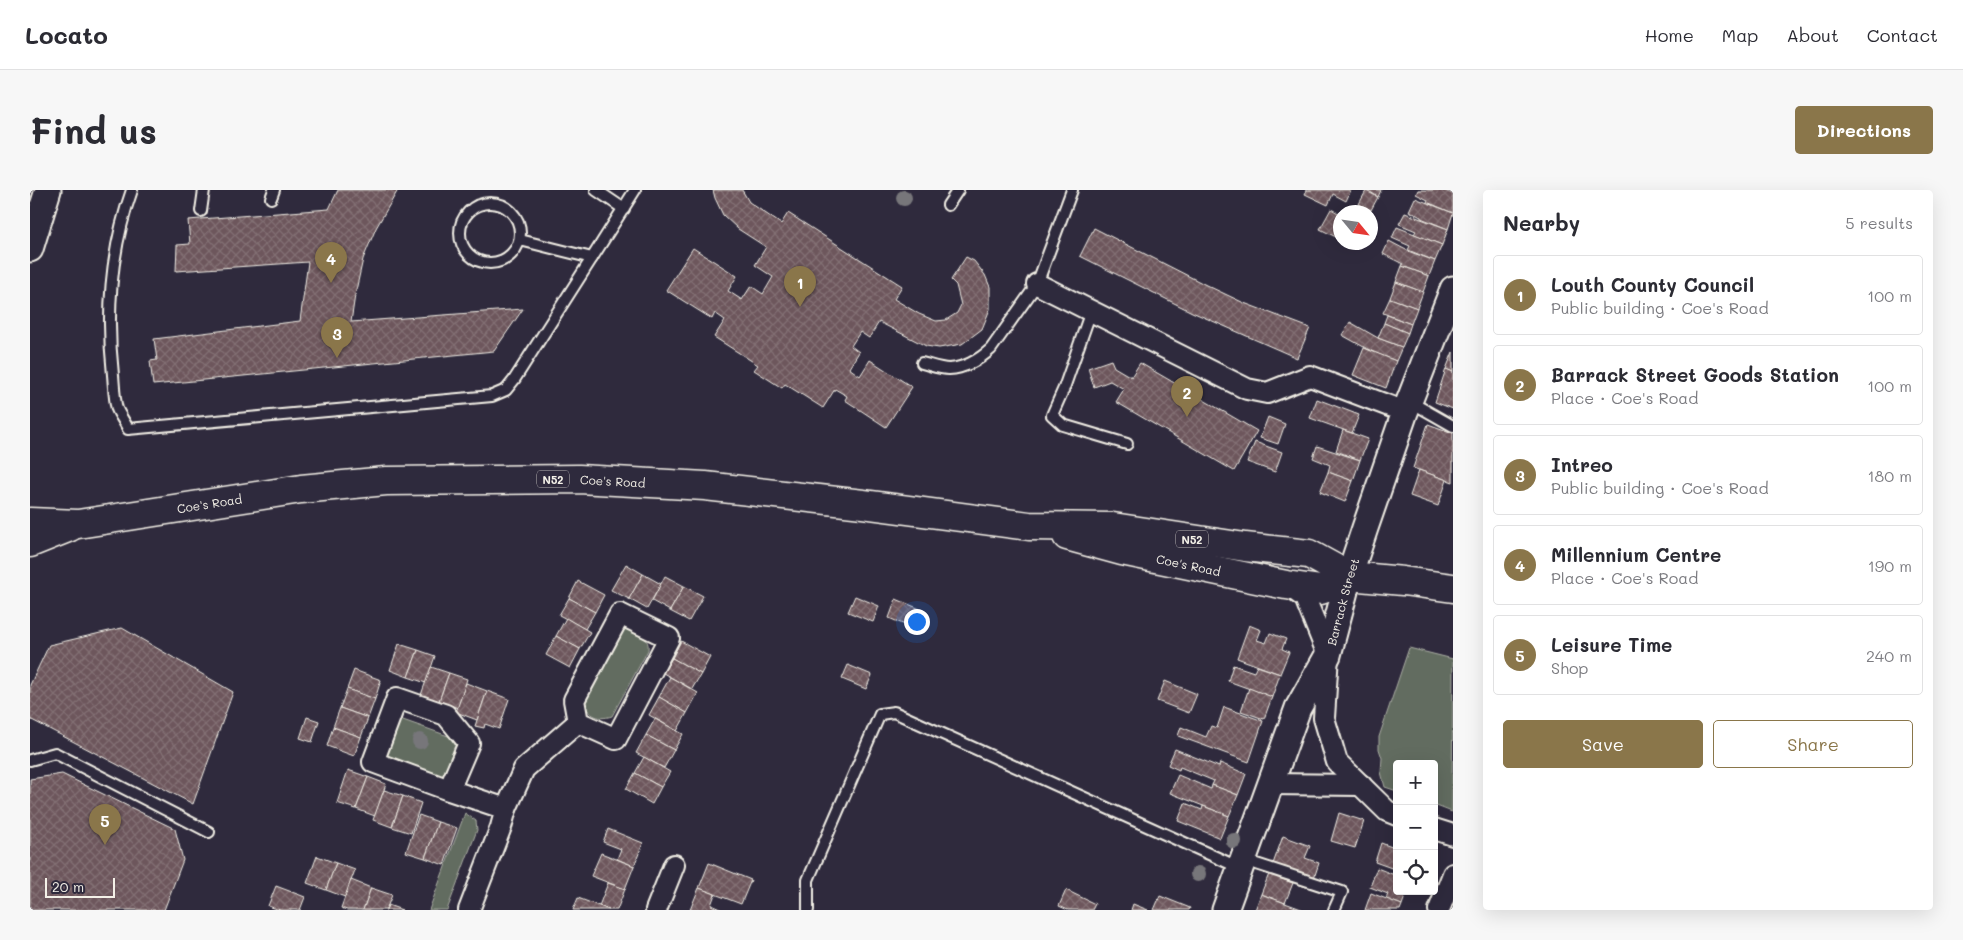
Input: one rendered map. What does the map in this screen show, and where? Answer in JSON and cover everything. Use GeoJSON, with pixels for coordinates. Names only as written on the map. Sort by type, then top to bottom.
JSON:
{"type":"FeatureCollection","features":[{"type":"Feature","properties":{"kind":"main road","name":"Coe's Road"},"geometry":{"type":"LineString","coordinates":[[30,522],[78,524],[301,489],[386,481],[579,478],[715,487],[1029,526],[1122,551],[1321,590],[1349,576]]}},
{"type":"Feature","properties":{"kind":"main road","name":"Coe's Road"},"geometry":{"type":"LineString","coordinates":[[30,543],[78,524]]}},
{"type":"Feature","properties":{"kind":"main road","name":"Coe's Road"},"geometry":{"type":"LineString","coordinates":[[1029,526],[1113,526],[1245,547],[1309,554],[1349,576],[1453,588]]}},
{"type":"Feature","properties":{"kind":"street"},"geometry":{"type":"LineString","coordinates":[[30,249],[48,190]]}},
{"type":"Feature","properties":{"kind":"street"},"geometry":{"type":"LineString","coordinates":[[1037,284],[1247,388],[1267,393],[1310,376],[1407,407]]}},
{"type":"Feature","properties":{"kind":"street","name":"Barrack Street"},"geometry":{"type":"LineString","coordinates":[[1225,910],[1298,708],[1328,655],[1349,576],[1407,407],[1453,289]]}},
{"type":"Feature","properties":{"kind":"street"},"geometry":{"type":"LineString","coordinates":[[1286,584],[1305,598],[1328,655],[1324,718],[1337,762],[1387,811],[1393,813]]}},
{"type":"Feature","properties":{"kind":"street"},"geometry":{"type":"LineString","coordinates":[[620,614],[669,638],[616,739],[578,722],[574,700],[620,614]]}},
{"type":"Feature","properties":{"kind":"street"},"geometry":{"type":"LineString","coordinates":[[448,790],[469,743],[446,715],[397,698],[373,762],[448,790],[506,809]]}},
{"type":"Feature","properties":{"kind":"street"},"geometry":{"type":"LineString","coordinates":[[469,910],[506,809],[524,769],[578,722]]}},
{"type":"Feature","properties":{"kind":"street"},"geometry":{"type":"LineString","coordinates":[[1270,784],[1361,785]]}},
{"type":"Feature","properties":{"kind":"street"},"geometry":{"type":"LineString","coordinates":[[1438,830],[1453,836]]}},
{"type":"Feature","properties":{"kind":"street"},"geometry":{"type":"LineString","coordinates":[[656,910],[674,865]]}},
{"type":"Feature","properties":{"kind":"street"},"geometry":{"type":"LineString","coordinates":[[1439,910],[1453,874]]}},
{"type":"Feature","properties":{"kind":"lane"},"geometry":{"type":"LineString","coordinates":[[132,190],[118,238],[112,274],[111,301],[112,365],[117,408],[128,429],[492,396],[506,390],[635,190]]}},
{"type":"Feature","properties":{"kind":"lane"},"geometry":{"type":"LineString","coordinates":[[201,211],[204,190]]}},
{"type":"Feature","properties":{"kind":"lane"},"geometry":{"type":"LineString","coordinates":[[596,190],[624,209]]}},
{"type":"Feature","properties":{"kind":"lane"},"geometry":{"type":"LineString","coordinates":[[948,205],[958,190]]}},
{"type":"Feature","properties":{"kind":"lane"},"geometry":{"type":"LineString","coordinates":[[922,363],[948,369],[964,366],[983,356],[991,349],[1037,284],[1072,190]]}},
{"type":"Feature","properties":{"kind":"lane"},"geometry":{"type":"LineString","coordinates":[[492,202],[504,206],[512,212],[519,223],[520,240],[512,254],[499,262],[489,264],[479,262],[462,248],[459,230],[462,219],[469,210],[481,203],[492,202]]}},
{"type":"Feature","properties":{"kind":"lane"},"geometry":{"type":"LineString","coordinates":[[520,240],[592,258]]}},
{"type":"Feature","properties":{"kind":"lane"},"geometry":{"type":"LineString","coordinates":[[1091,311],[1064,388],[1052,415],[1063,425],[1127,444]]}},
{"type":"Feature","properties":{"kind":"lane"},"geometry":{"type":"LineString","coordinates":[[1407,407],[1453,426]]}},
{"type":"Feature","properties":{"kind":"lane"},"geometry":{"type":"LineString","coordinates":[[808,910],[808,880],[880,714],[894,712],[1241,864],[1342,892],[1334,910]]}},
{"type":"Feature","properties":{"kind":"lane"},"geometry":{"type":"LineString","coordinates":[[30,760],[54,754],[209,832]]}},
{"type":"Feature","properties":{"kind":"green space"},"geometry":{"type":"Polygon","coordinates":[[[629,626],[640,632],[639,635],[647,642],[648,650],[612,716],[597,717],[590,713],[583,700],[623,629],[629,626]]]}},
{"type":"Feature","properties":{"kind":"green space"},"geometry":{"type":"Polygon","coordinates":[[[1409,648],[1453,659],[1452,812],[1438,807],[1438,760],[1393,760],[1393,790],[1385,787],[1381,772],[1382,758],[1379,749],[1379,737],[1409,648]]]}},
{"type":"Feature","properties":{"kind":"green space"},"geometry":{"type":"Polygon","coordinates":[[[400,719],[451,737],[455,745],[444,776],[440,779],[388,763],[383,751],[395,722],[400,719]]]}},
{"type":"Feature","properties":{"kind":"green space"},"geometry":{"type":"Polygon","coordinates":[[[465,813],[476,821],[477,830],[447,910],[429,910],[465,813]]]}},
{"type":"Feature","properties":{"kind":"building"},"geometry":{"type":"Polygon","coordinates":[[[338,190],[398,190],[376,228],[363,259],[351,322],[523,309],[494,351],[153,385],[150,361],[157,360],[154,339],[300,321],[308,262],[176,271],[177,245],[190,244],[188,220],[329,209],[338,190]]]}},
{"type":"Feature","properties":{"kind":"building"},"geometry":{"type":"Polygon","coordinates":[[[713,190],[742,190],[749,202],[781,224],[788,213],[902,286],[894,299],[919,314],[936,321],[946,320],[957,313],[961,305],[956,285],[951,280],[966,257],[974,261],[985,275],[990,287],[990,309],[982,329],[962,344],[939,348],[926,346],[879,322],[869,338],[860,332],[851,346],[859,352],[849,368],[860,376],[870,360],[912,387],[886,427],[845,400],[847,396],[835,389],[823,408],[785,384],[782,388],[754,370],[758,365],[714,337],[725,320],[715,313],[712,319],[666,290],[693,248],[737,276],[728,291],[742,300],[751,286],[763,294],[773,277],[755,265],[766,247],[738,229],[723,215],[713,190]]]}},
{"type":"Feature","properties":{"kind":"building"},"geometry":{"type":"Polygon","coordinates":[[[1307,190],[1351,190],[1346,201],[1333,194],[1328,205],[1305,194],[1307,190]]]}},
{"type":"Feature","properties":{"kind":"building"},"geometry":{"type":"Polygon","coordinates":[[[1367,190],[1381,190],[1378,197],[1367,190]]]}},
{"type":"Feature","properties":{"kind":"building"},"geometry":{"type":"Polygon","coordinates":[[[1418,190],[1443,190],[1453,194],[1453,213],[1427,202],[1428,200],[1416,194],[1418,190]]]}},
{"type":"Feature","properties":{"kind":"building"},"geometry":{"type":"Polygon","coordinates":[[[1366,191],[1378,197],[1374,205],[1359,204],[1366,191]]]}},
{"type":"Feature","properties":{"kind":"building"},"geometry":{"type":"Polygon","coordinates":[[[1415,198],[1453,213],[1448,229],[1409,211],[1415,198]]]}},
{"type":"Feature","properties":{"kind":"building"},"geometry":{"type":"Polygon","coordinates":[[[1331,209],[1333,210],[1333,236],[1320,229],[1331,209]]]}},
{"type":"Feature","properties":{"kind":"building"},"geometry":{"type":"Polygon","coordinates":[[[1405,213],[1448,229],[1442,245],[1414,234],[1416,231],[1399,224],[1405,213]]]}},
{"type":"Feature","properties":{"kind":"building"},"geometry":{"type":"Polygon","coordinates":[[[1397,227],[1442,245],[1435,261],[1408,250],[1410,246],[1392,238],[1397,227]]]}},
{"type":"Feature","properties":{"kind":"building"},"geometry":{"type":"Polygon","coordinates":[[[1094,228],[1244,303],[1310,328],[1297,358],[1192,312],[1080,256],[1094,228]]]}},
{"type":"Feature","properties":{"kind":"building"},"geometry":{"type":"Polygon","coordinates":[[[1389,241],[1408,251],[1435,261],[1429,276],[1402,266],[1403,264],[1383,254],[1389,241]]]}},
{"type":"Feature","properties":{"kind":"building"},"geometry":{"type":"Polygon","coordinates":[[[1402,266],[1429,276],[1423,292],[1396,282],[1402,266]]]}},
{"type":"Feature","properties":{"kind":"building"},"geometry":{"type":"Polygon","coordinates":[[[1396,282],[1423,292],[1417,308],[1390,298],[1396,282]]]}},
{"type":"Feature","properties":{"kind":"building"},"geometry":{"type":"Polygon","coordinates":[[[1390,298],[1417,308],[1411,324],[1383,313],[1390,298]]]}},
{"type":"Feature","properties":{"kind":"building"},"geometry":{"type":"Polygon","coordinates":[[[1387,315],[1411,324],[1408,333],[1384,323],[1387,315]]]}},
{"type":"Feature","properties":{"kind":"building"},"geometry":{"type":"Polygon","coordinates":[[[1350,322],[1378,338],[1402,347],[1396,361],[1373,352],[1342,335],[1350,322]]]}},
{"type":"Feature","properties":{"kind":"building"},"geometry":{"type":"Polygon","coordinates":[[[1384,323],[1408,333],[1402,347],[1378,338],[1384,323]]]}},
{"type":"Feature","properties":{"kind":"building"},"geometry":{"type":"Polygon","coordinates":[[[1364,348],[1396,361],[1386,388],[1353,375],[1364,348]]]}},
{"type":"Feature","properties":{"kind":"building"},"geometry":{"type":"Polygon","coordinates":[[[1453,352],[1453,372],[1446,369],[1453,352]]]}},
{"type":"Feature","properties":{"kind":"building"},"geometry":{"type":"Polygon","coordinates":[[[1111,360],[1114,367],[1131,377],[1140,363],[1257,431],[1234,471],[1116,402],[1124,389],[1110,381],[1094,387],[1088,368],[1111,360]]]}},
{"type":"Feature","properties":{"kind":"building"},"geometry":{"type":"Polygon","coordinates":[[[1446,369],[1453,372],[1453,409],[1435,402],[1446,369]]]}},
{"type":"Feature","properties":{"kind":"building"},"geometry":{"type":"Polygon","coordinates":[[[1317,399],[1359,415],[1352,433],[1310,418],[1317,399]]]}},
{"type":"Feature","properties":{"kind":"building"},"geometry":{"type":"Polygon","coordinates":[[[1268,417],[1285,424],[1278,444],[1260,438],[1268,417]]]}},
{"type":"Feature","properties":{"kind":"building"},"geometry":{"type":"Polygon","coordinates":[[[1428,424],[1453,433],[1453,482],[1413,468],[1428,424]]]}},
{"type":"Feature","properties":{"kind":"building"},"geometry":{"type":"Polygon","coordinates":[[[1343,430],[1368,439],[1360,460],[1336,451],[1343,430]]]}},
{"type":"Feature","properties":{"kind":"building"},"geometry":{"type":"Polygon","coordinates":[[[1255,442],[1282,452],[1275,472],[1247,462],[1255,442]]]}},
{"type":"Feature","properties":{"kind":"building"},"geometry":{"type":"Polygon","coordinates":[[[1317,446],[1360,460],[1353,481],[1328,472],[1330,465],[1313,458],[1317,446]]]}},
{"type":"Feature","properties":{"kind":"building"},"geometry":{"type":"Polygon","coordinates":[[[1419,470],[1447,480],[1438,506],[1410,496],[1419,470]]]}},
{"type":"Feature","properties":{"kind":"building"},"geometry":{"type":"Polygon","coordinates":[[[1328,472],[1353,481],[1345,502],[1320,492],[1328,472]]]}},
{"type":"Feature","properties":{"kind":"building"},"geometry":{"type":"Polygon","coordinates":[[[626,564],[643,574],[629,599],[611,590],[626,564]]]}},
{"type":"Feature","properties":{"kind":"building"},"geometry":{"type":"Polygon","coordinates":[[[643,574],[661,584],[647,609],[629,599],[643,574]]]}},
{"type":"Feature","properties":{"kind":"building"},"geometry":{"type":"Polygon","coordinates":[[[665,576],[684,586],[670,611],[652,601],[665,576]]]}},
{"type":"Feature","properties":{"kind":"building"},"geometry":{"type":"Polygon","coordinates":[[[578,581],[604,595],[595,612],[569,598],[578,581]]]}},
{"type":"Feature","properties":{"kind":"building"},"geometry":{"type":"Polygon","coordinates":[[[684,586],[703,596],[689,621],[670,611],[684,586]]]}},
{"type":"Feature","properties":{"kind":"building"},"geometry":{"type":"Polygon","coordinates":[[[855,596],[879,606],[873,622],[848,612],[855,596]]]}},
{"type":"Feature","properties":{"kind":"building"},"geometry":{"type":"Polygon","coordinates":[[[569,598],[595,612],[585,629],[559,615],[569,598]]]}},
{"type":"Feature","properties":{"kind":"building"},"geometry":{"type":"Polygon","coordinates":[[[896,599],[920,609],[912,628],[889,618],[896,599]]]}},
{"type":"Feature","properties":{"kind":"building"},"geometry":{"type":"Polygon","coordinates":[[[566,618],[590,632],[580,649],[556,636],[566,618]]]}},
{"type":"Feature","properties":{"kind":"building"},"geometry":{"type":"Polygon","coordinates":[[[1249,625],[1261,630],[1257,640],[1266,643],[1270,633],[1286,639],[1282,649],[1289,652],[1280,674],[1237,658],[1249,625]]]}},
{"type":"Feature","properties":{"kind":"building"},"geometry":{"type":"Polygon","coordinates":[[[122,628],[233,692],[193,804],[30,719],[30,685],[49,645],[122,628]]]}},
{"type":"Feature","properties":{"kind":"building"},"geometry":{"type":"Polygon","coordinates":[[[556,636],[580,649],[570,668],[546,655],[556,636]]]}},
{"type":"Feature","properties":{"kind":"building"},"geometry":{"type":"Polygon","coordinates":[[[681,641],[710,657],[701,674],[672,658],[681,641]]]}},
{"type":"Feature","properties":{"kind":"building"},"geometry":{"type":"Polygon","coordinates":[[[399,644],[418,650],[408,677],[390,670],[399,644]]]}},
{"type":"Feature","properties":{"kind":"building"},"geometry":{"type":"Polygon","coordinates":[[[418,650],[435,656],[426,683],[408,677],[418,650]]]}},
{"type":"Feature","properties":{"kind":"building"},"geometry":{"type":"Polygon","coordinates":[[[672,658],[701,674],[692,689],[663,673],[672,658]]]}},
{"type":"Feature","properties":{"kind":"building"},"geometry":{"type":"Polygon","coordinates":[[[848,665],[872,675],[866,689],[842,679],[848,665]]]}},
{"type":"Feature","properties":{"kind":"building"},"geometry":{"type":"Polygon","coordinates":[[[1233,665],[1254,672],[1257,666],[1280,674],[1272,697],[1228,681],[1233,665]]]}},
{"type":"Feature","properties":{"kind":"building"},"geometry":{"type":"Polygon","coordinates":[[[431,667],[449,673],[439,701],[421,695],[431,667]]]}},
{"type":"Feature","properties":{"kind":"building"},"geometry":{"type":"Polygon","coordinates":[[[354,670],[381,680],[375,699],[347,689],[354,670]]]}},
{"type":"Feature","properties":{"kind":"building"},"geometry":{"type":"Polygon","coordinates":[[[449,673],[467,679],[458,708],[439,701],[449,673]]]}},
{"type":"Feature","properties":{"kind":"building"},"geometry":{"type":"Polygon","coordinates":[[[670,677],[698,693],[687,713],[659,697],[670,677]]]}},
{"type":"Feature","properties":{"kind":"building"},"geometry":{"type":"Polygon","coordinates":[[[1165,681],[1197,694],[1189,713],[1157,701],[1165,681]]]}},
{"type":"Feature","properties":{"kind":"building"},"geometry":{"type":"Polygon","coordinates":[[[466,683],[487,691],[477,720],[456,712],[466,683]]]}},
{"type":"Feature","properties":{"kind":"building"},"geometry":{"type":"Polygon","coordinates":[[[1249,688],[1272,697],[1264,719],[1241,711],[1249,688]]]}},
{"type":"Feature","properties":{"kind":"building"},"geometry":{"type":"Polygon","coordinates":[[[347,689],[375,699],[368,718],[340,708],[347,689]]]}},
{"type":"Feature","properties":{"kind":"building"},"geometry":{"type":"Polygon","coordinates":[[[487,691],[509,699],[499,729],[485,724],[484,728],[475,726],[487,691]]]}},
{"type":"Feature","properties":{"kind":"building"},"geometry":{"type":"Polygon","coordinates":[[[659,697],[687,713],[677,731],[649,715],[659,697]]]}},
{"type":"Feature","properties":{"kind":"building"},"geometry":{"type":"Polygon","coordinates":[[[1224,707],[1263,721],[1249,762],[1178,736],[1181,727],[1206,737],[1211,726],[1217,728],[1224,707]]]}},
{"type":"Feature","properties":{"kind":"building"},"geometry":{"type":"Polygon","coordinates":[[[340,708],[368,718],[361,737],[333,727],[340,708]]]}},
{"type":"Feature","properties":{"kind":"building"},"geometry":{"type":"Polygon","coordinates":[[[307,717],[319,721],[312,742],[300,738],[307,717]]]}},
{"type":"Feature","properties":{"kind":"building"},"geometry":{"type":"Polygon","coordinates":[[[655,719],[683,734],[674,750],[646,735],[655,719]]]}},
{"type":"Feature","properties":{"kind":"building"},"geometry":{"type":"Polygon","coordinates":[[[333,727],[361,737],[354,756],[327,746],[333,727]]]}},
{"type":"Feature","properties":{"kind":"building"},"geometry":{"type":"Polygon","coordinates":[[[646,735],[674,750],[664,768],[636,753],[646,735]]]}},
{"type":"Feature","properties":{"kind":"building"},"geometry":{"type":"Polygon","coordinates":[[[1175,749],[1219,767],[1220,763],[1246,774],[1238,795],[1212,785],[1214,781],[1180,767],[1179,770],[1168,765],[1175,749]]]}},
{"type":"Feature","properties":{"kind":"building"},"geometry":{"type":"Polygon","coordinates":[[[644,757],[670,772],[661,787],[635,773],[644,757]]]}},
{"type":"Feature","properties":{"kind":"building"},"geometry":{"type":"Polygon","coordinates":[[[348,770],[368,777],[356,809],[337,803],[348,770]]]}},
{"type":"Feature","properties":{"kind":"building"},"geometry":{"type":"Polygon","coordinates":[[[635,773],[661,787],[652,804],[626,789],[635,773]]]}},
{"type":"Feature","properties":{"kind":"building"},"geometry":{"type":"Polygon","coordinates":[[[62,774],[175,829],[183,860],[164,910],[30,910],[30,779],[62,774]]]}},
{"type":"Feature","properties":{"kind":"building"},"geometry":{"type":"Polygon","coordinates":[[[1178,775],[1211,789],[1212,785],[1238,795],[1229,816],[1170,793],[1178,775]]]}},
{"type":"Feature","properties":{"kind":"building"},"geometry":{"type":"Polygon","coordinates":[[[368,777],[386,784],[375,816],[356,809],[368,777]]]}},
{"type":"Feature","properties":{"kind":"building"},"geometry":{"type":"Polygon","coordinates":[[[384,790],[403,796],[392,827],[373,820],[384,790]]]}},
{"type":"Feature","properties":{"kind":"building"},"geometry":{"type":"Polygon","coordinates":[[[403,796],[421,803],[411,833],[392,827],[403,796]]]}},
{"type":"Feature","properties":{"kind":"building"},"geometry":{"type":"Polygon","coordinates":[[[1185,803],[1202,810],[1203,806],[1229,816],[1220,838],[1178,821],[1185,803]]]}},
{"type":"Feature","properties":{"kind":"building"},"geometry":{"type":"Polygon","coordinates":[[[1339,813],[1364,821],[1355,848],[1331,841],[1339,813]]]}},
{"type":"Feature","properties":{"kind":"building"},"geometry":{"type":"Polygon","coordinates":[[[419,815],[438,822],[425,858],[406,852],[419,815]]]}},
{"type":"Feature","properties":{"kind":"building"},"geometry":{"type":"Polygon","coordinates":[[[438,822],[457,828],[444,865],[425,858],[438,822]]]}},
{"type":"Feature","properties":{"kind":"building"},"geometry":{"type":"Polygon","coordinates":[[[608,829],[643,843],[634,866],[617,859],[621,849],[603,842],[608,829]]]}},
{"type":"Feature","properties":{"kind":"building"},"geometry":{"type":"Polygon","coordinates":[[[1283,836],[1310,846],[1305,858],[1319,863],[1314,878],[1273,864],[1283,836]]]}},
{"type":"Feature","properties":{"kind":"building"},"geometry":{"type":"Polygon","coordinates":[[[1381,843],[1393,848],[1393,869],[1375,862],[1381,843]]]}},
{"type":"Feature","properties":{"kind":"building"},"geometry":{"type":"Polygon","coordinates":[[[601,853],[634,866],[625,889],[591,876],[601,853]]]}},
{"type":"Feature","properties":{"kind":"building"},"geometry":{"type":"Polygon","coordinates":[[[317,856],[336,863],[326,890],[307,883],[317,856]]]}},
{"type":"Feature","properties":{"kind":"building"},"geometry":{"type":"Polygon","coordinates":[[[336,863],[355,870],[345,897],[326,890],[336,863]]]}},
{"type":"Feature","properties":{"kind":"building"},"geometry":{"type":"Polygon","coordinates":[[[709,863],[751,880],[741,904],[699,888],[709,863]]]}},
{"type":"Feature","properties":{"kind":"building"},"geometry":{"type":"Polygon","coordinates":[[[1377,868],[1393,874],[1393,895],[1406,895],[1402,905],[1386,899],[1388,894],[1370,887],[1377,868]]]}},
{"type":"Feature","properties":{"kind":"building"},"geometry":{"type":"Polygon","coordinates":[[[1269,874],[1293,883],[1285,903],[1261,894],[1269,874]]]}},
{"type":"Feature","properties":{"kind":"building"},"geometry":{"type":"Polygon","coordinates":[[[351,880],[371,888],[363,910],[341,908],[351,880]]]}},
{"type":"Feature","properties":{"kind":"building"},"geometry":{"type":"Polygon","coordinates":[[[608,883],[625,889],[617,910],[609,910],[599,906],[608,883]]]}},
{"type":"Feature","properties":{"kind":"building"},"geometry":{"type":"Polygon","coordinates":[[[276,886],[305,897],[300,910],[280,910],[268,906],[276,886]]]}},
{"type":"Feature","properties":{"kind":"building"},"geometry":{"type":"Polygon","coordinates":[[[371,888],[392,895],[386,910],[363,910],[371,888]]]}},
{"type":"Feature","properties":{"kind":"building"},"geometry":{"type":"Polygon","coordinates":[[[699,888],[715,894],[711,905],[722,910],[690,910],[699,888]]]}},
{"type":"Feature","properties":{"kind":"building"},"geometry":{"type":"Polygon","coordinates":[[[1066,890],[1095,904],[1092,910],[1068,910],[1059,906],[1066,890]]]}},
{"type":"Feature","properties":{"kind":"building"},"geometry":{"type":"Polygon","coordinates":[[[1371,893],[1402,905],[1400,910],[1365,910],[1371,893]]]}},
{"type":"Feature","properties":{"kind":"building"},"geometry":{"type":"Polygon","coordinates":[[[1261,894],[1285,903],[1304,910],[1255,910],[1261,894]]]}},
{"type":"Feature","properties":{"kind":"building"},"geometry":{"type":"Polygon","coordinates":[[[1160,896],[1190,908],[1189,910],[1154,910],[1160,896]]]}},
{"type":"Feature","properties":{"kind":"building"},"geometry":{"type":"Polygon","coordinates":[[[578,898],[599,906],[609,910],[573,910],[578,898]]]}},
{"type":"Feature","properties":{"kind":"building"},"geometry":{"type":"Polygon","coordinates":[[[1133,904],[1148,910],[1131,910],[1133,904]]]}},
{"type":"Feature","properties":{"kind":"building"},"geometry":{"type":"Polygon","coordinates":[[[388,905],[402,910],[386,910],[388,905]]]}},
{"type":"Feature","properties":{"kind":"place","name":"Millennium Centre"},"geometry":{"type":"Point","coordinates":[331,283]}},
{"type":"Feature","properties":{"kind":"place","name":"Louth County Council"},"geometry":{"type":"Point","coordinates":[800,307]}},
{"type":"Feature","properties":{"kind":"place","name":"Intreo"},"geometry":{"type":"Point","coordinates":[337,358]}},
{"type":"Feature","properties":{"kind":"place","name":"Barrack Street Goods Station"},"geometry":{"type":"Point","coordinates":[1187,417]}},
{"type":"Feature","properties":{"kind":"place","name":"Leisure Time"},"geometry":{"type":"Point","coordinates":[105,845]}}]}
